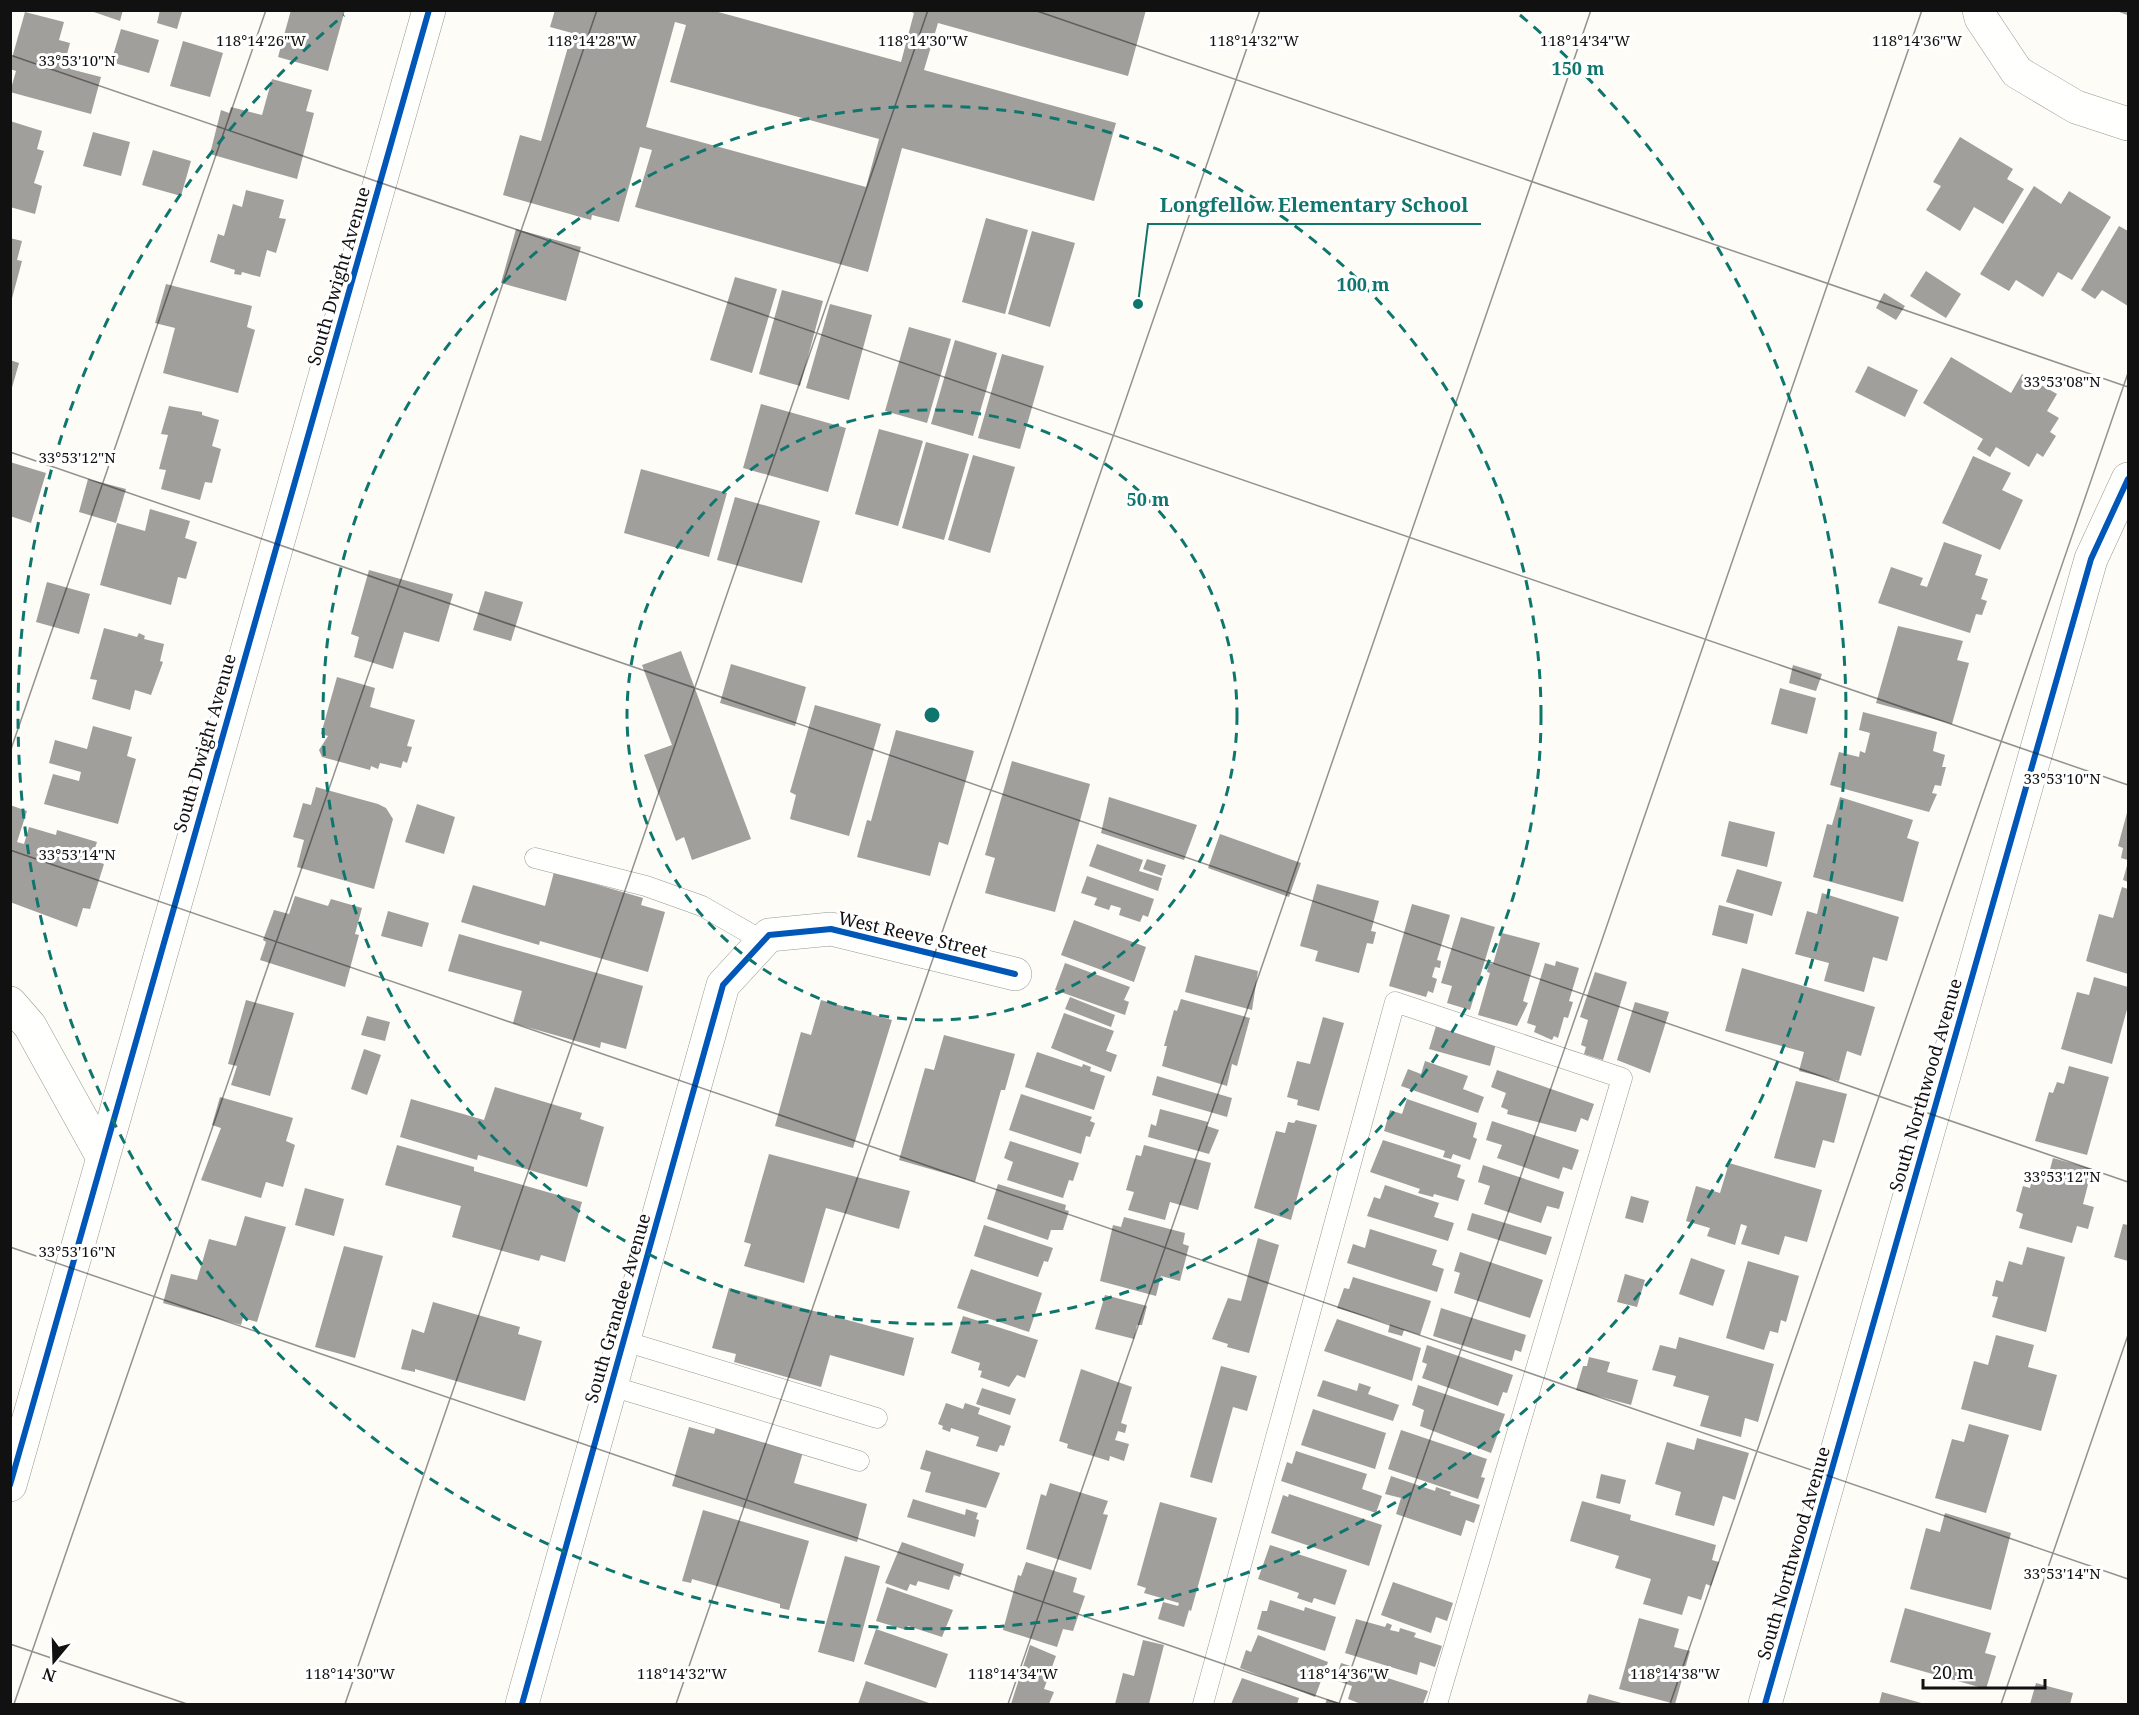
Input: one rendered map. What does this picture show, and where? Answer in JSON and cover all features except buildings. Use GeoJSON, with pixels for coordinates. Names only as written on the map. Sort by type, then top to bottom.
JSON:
{"type":"FeatureCollection","features":[{"type":"Feature","properties":{"kind":"street","name":"South Dwight Avenue"},"geometry":{"type":"LineString","coordinates":[[10,1485],[429,10]]}},
{"type":"Feature","properties":{"kind":"street"},"geometry":{"type":"LineString","coordinates":[[1979,10],[1981,18],[2017,72],[2076,107],[2128,124]]}},
{"type":"Feature","properties":{"kind":"street","name":"South Northwood Avenue"},"geometry":{"type":"LineString","coordinates":[[1765,1704],[2091,559],[2128,479]]}},
{"type":"Feature","properties":{"kind":"street","name":"West Reeve Street"},"geometry":{"type":"LineString","coordinates":[[766,938],[831,929],[1015,974]]}},
{"type":"Feature","properties":{"kind":"street","name":"South Grandee Avenue"},"geometry":{"type":"LineString","coordinates":[[522,1704],[723,985],[766,938]]}},
{"type":"Feature","properties":{"kind":"street"},"geometry":{"type":"LineString","coordinates":[[10,1004],[30,1026],[102,1156]]}},
{"type":"Feature","properties":{"kind":"lane"},"geometry":{"type":"LineString","coordinates":[[535,858],[646,886],[702,906],[766,938]]}},
{"type":"Feature","properties":{"kind":"lane"},"geometry":{"type":"LineString","coordinates":[[1203,1704],[1395,1002],[1622,1078],[1437,1704]]}},
{"type":"Feature","properties":{"kind":"lane"},"geometry":{"type":"LineString","coordinates":[[624,1341],[877,1418]]}},
{"type":"Feature","properties":{"kind":"lane"},"geometry":{"type":"LineString","coordinates":[[611,1386],[859,1461]]}},
{"type":"Feature","properties":{"kind":"cycle path"},"geometry":{"type":"LineString","coordinates":[[10,1485],[429,10]]}},
{"type":"Feature","properties":{"kind":"cycle path"},"geometry":{"type":"LineString","coordinates":[[1765,1704],[2091,559],[2128,479]]}},
{"type":"Feature","properties":{"kind":"cycle path"},"geometry":{"type":"LineString","coordinates":[[522,1704],[723,985],[769,935],[831,929],[1015,974]]}},
{"type":"Feature","properties":{"kind":"place","name":"Longfellow Elementary School"},"geometry":{"type":"Point","coordinates":[1138,304]}}]}
